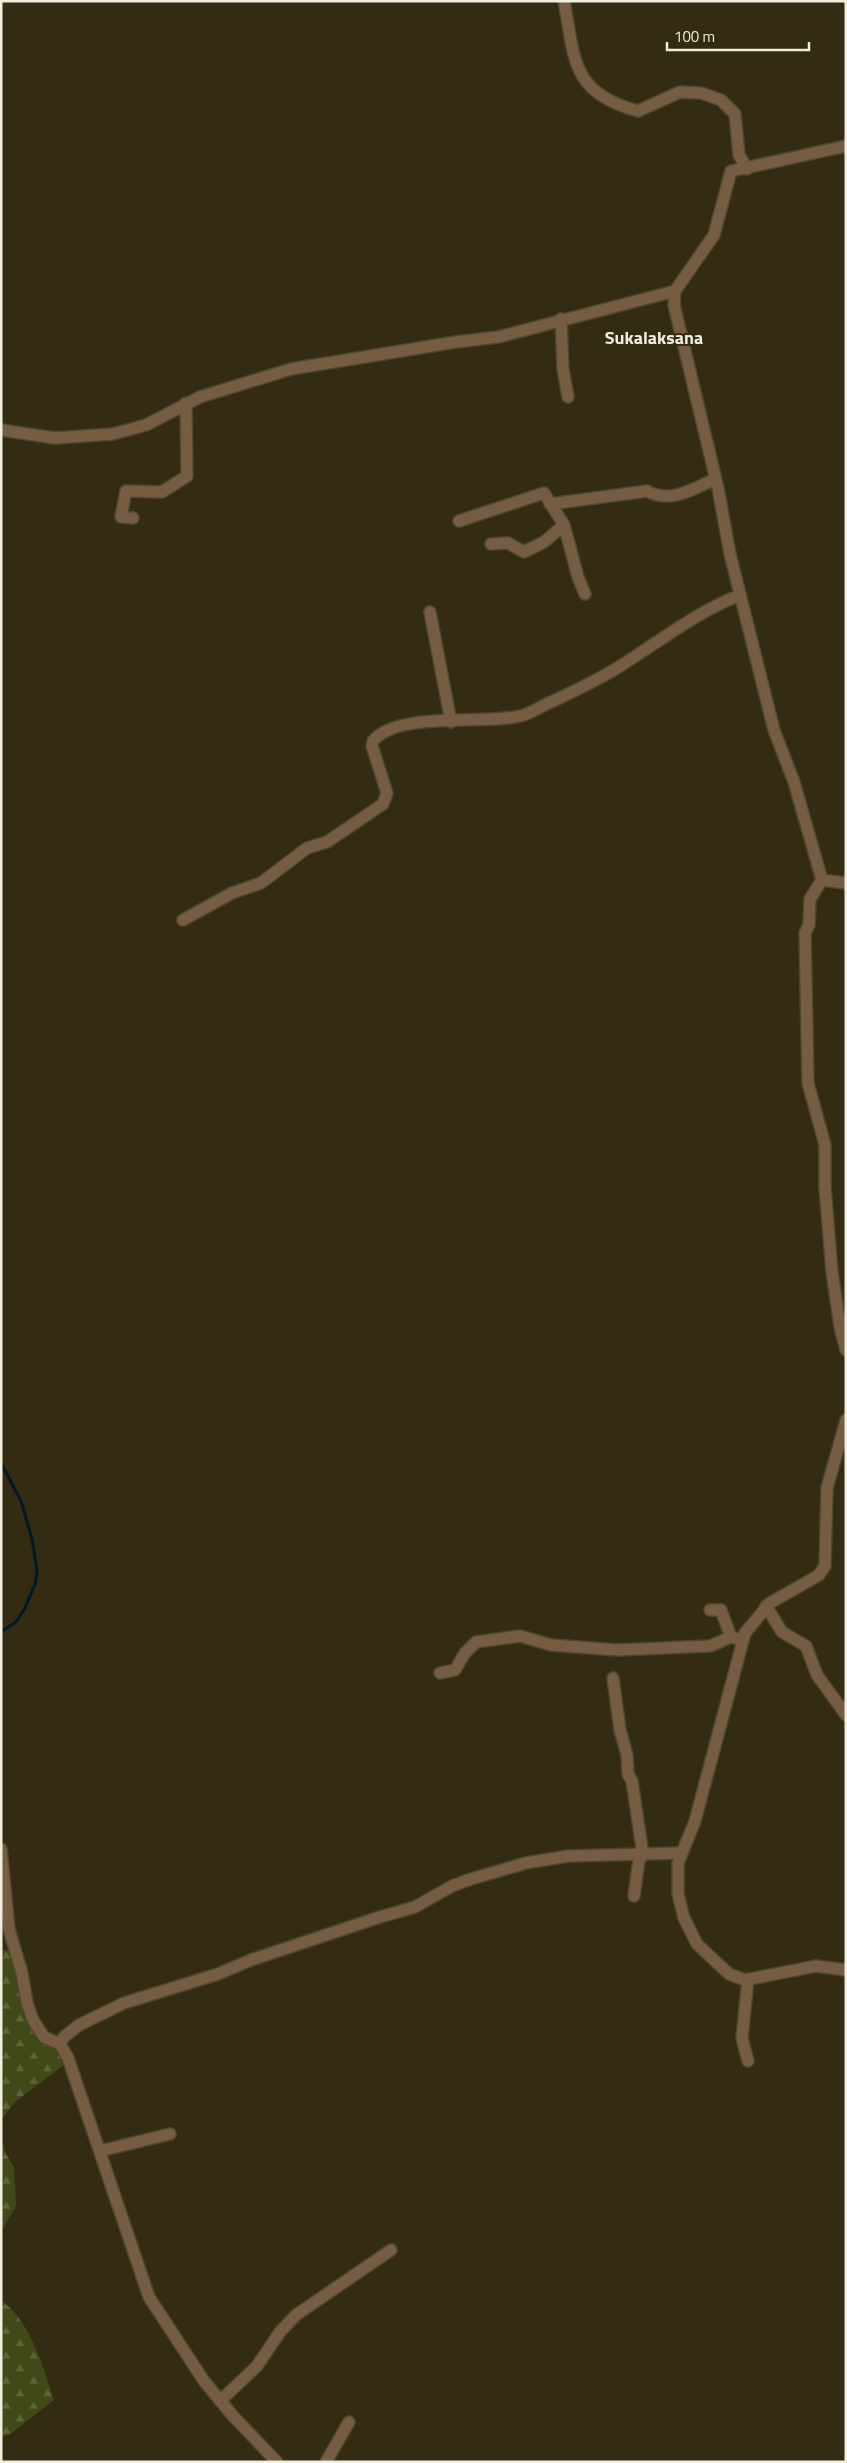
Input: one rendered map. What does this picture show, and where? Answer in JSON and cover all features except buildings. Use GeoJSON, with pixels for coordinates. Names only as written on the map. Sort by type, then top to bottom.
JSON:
{"type":"FeatureCollection","features":[{"type":"Feature","properties":{"kind":"street"},"geometry":{"type":"LineString","coordinates":[[564,1],[577,69],[593,92],[638,111],[680,92],[701,93],[721,100],[734,114],[740,155],[747,169]]}},
{"type":"Feature","properties":{"kind":"street"},"geometry":{"type":"LineString","coordinates":[[846,146],[731,171],[714,235],[675,291],[674,305],[715,479],[730,554],[774,730],[794,782],[822,880],[810,899],[809,925],[805,932],[808,1084],[825,1145],[825,1187],[830,1243],[846,1350]]}},
{"type":"Feature","properties":{"kind":"street"},"geometry":{"type":"LineString","coordinates":[[1,430],[55,438],[113,434],[146,425],[186,403],[231,386],[291,370],[456,342],[498,337],[561,319],[675,291]]}},
{"type":"Feature","properties":{"kind":"street"},"geometry":{"type":"LineString","coordinates":[[561,319],[563,372],[568,397]]}},
{"type":"Feature","properties":{"kind":"street"},"geometry":{"type":"LineString","coordinates":[[133,518],[123,518],[121,516],[126,491],[162,492],[187,476],[186,403]]}},
{"type":"Feature","properties":{"kind":"street"},"geometry":{"type":"LineString","coordinates":[[550,504],[647,491],[659,497],[679,495],[715,479]]}},
{"type":"Feature","properties":{"kind":"street"},"geometry":{"type":"LineString","coordinates":[[459,521],[541,492],[546,494],[550,504],[564,525],[578,577],[585,594]]}},
{"type":"Feature","properties":{"kind":"street"},"geometry":{"type":"LineString","coordinates":[[491,544],[508,543],[524,552],[544,542],[564,525]]}},
{"type":"Feature","properties":{"kind":"street"},"geometry":{"type":"LineString","coordinates":[[183,920],[232,893],[261,883],[307,848],[327,842],[383,804],[387,793],[372,746],[375,739],[402,725],[491,720],[523,716],[573,692],[624,664],[693,616],[740,595]]}},
{"type":"Feature","properties":{"kind":"street"},"geometry":{"type":"LineString","coordinates":[[430,612],[451,722]]}},
{"type":"Feature","properties":{"kind":"street"},"geometry":{"type":"LineString","coordinates":[[822,880],[846,884]]}},
{"type":"Feature","properties":{"kind":"street"},"geometry":{"type":"LineString","coordinates":[[440,1673],[455,1670],[465,1653],[476,1642],[520,1636],[551,1645],[626,1650],[710,1646],[737,1638],[766,1606],[824,1570],[827,1488],[846,1420]]}},
{"type":"Feature","properties":{"kind":"street"},"geometry":{"type":"LineString","coordinates":[[766,1606],[782,1632],[806,1646],[817,1675],[846,1715]]}},
{"type":"Feature","properties":{"kind":"street"},"geometry":{"type":"LineString","coordinates":[[710,1610],[720,1610],[737,1638],[730,1696],[695,1821],[678,1863],[678,1894],[688,1928],[702,1950],[729,1974],[745,1980],[816,1966],[846,1970]]}},
{"type":"Feature","properties":{"kind":"street"},"geometry":{"type":"LineString","coordinates":[[613,1678],[643,1855]]}},
{"type":"Feature","properties":{"kind":"street"},"geometry":{"type":"LineString","coordinates":[[1,1849],[9,1929],[22,1973],[27,2003],[44,2037],[60,2044],[68,2058],[149,2296],[180,2348],[220,2401],[278,2462]]}},
{"type":"Feature","properties":{"kind":"street"},"geometry":{"type":"LineString","coordinates":[[60,2044],[64,2037],[80,2025],[124,2003],[218,1974],[251,1960],[415,1907],[452,1886],[526,1863],[568,1856],[682,1853]]}},
{"type":"Feature","properties":{"kind":"street"},"geometry":{"type":"LineString","coordinates":[[634,1896],[638,1860],[643,1855]]}},
{"type":"Feature","properties":{"kind":"street"},"geometry":{"type":"LineString","coordinates":[[748,1979],[742,2038],[748,2061]]}},
{"type":"Feature","properties":{"kind":"street"},"geometry":{"type":"LineString","coordinates":[[100,2151],[170,2134]]}},
{"type":"Feature","properties":{"kind":"street"},"geometry":{"type":"LineString","coordinates":[[220,2401],[257,2366],[280,2332],[296,2315],[391,2250]]}},
{"type":"Feature","properties":{"kind":"street"},"geometry":{"type":"LineString","coordinates":[[326,2462],[350,2422]]}},
{"type":"Feature","properties":{"kind":"green space"},"geometry":{"type":"Polygon","coordinates":[[[4,1950],[16,1951],[32,2002],[44,2032],[64,2065],[15,2102],[2,2119],[1,2135],[1,1952],[4,1950]]]}},
{"type":"Feature","properties":{"kind":"green space"},"geometry":{"type":"Polygon","coordinates":[[[1,2135],[6,2154],[14,2167],[16,2206],[1,2232],[1,2135]]]}},
{"type":"Feature","properties":{"kind":"green space"},"geometry":{"type":"Polygon","coordinates":[[[1,2300],[20,2320],[35,2346],[54,2400],[9,2435],[1,2437],[1,2300]]]}},
{"type":"Feature","properties":{"kind":"waterway"},"geometry":{"type":"LineString","coordinates":[[1,1463],[21,1501],[32,1539],[37,1571],[35,1584],[25,1608],[16,1622],[1,1632]]}},
{"type":"Feature","properties":{"kind":"district","name":"Sukalaksana"},"geometry":{"type":"Point","coordinates":[654,337]}}]}
